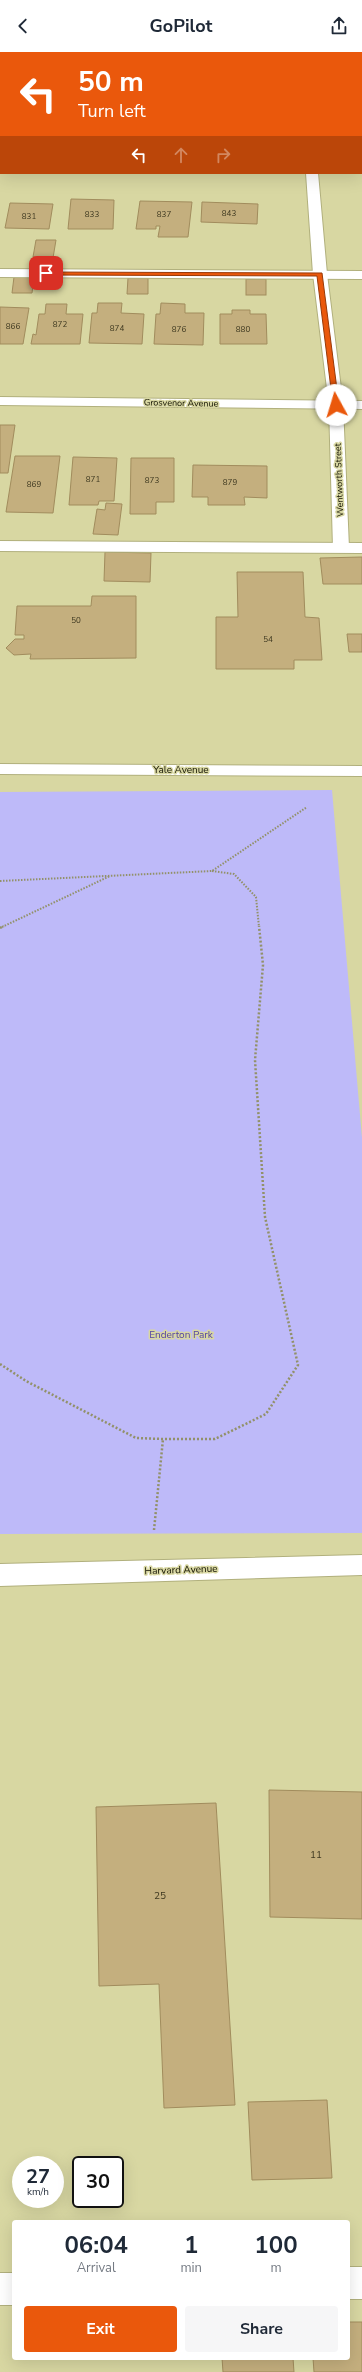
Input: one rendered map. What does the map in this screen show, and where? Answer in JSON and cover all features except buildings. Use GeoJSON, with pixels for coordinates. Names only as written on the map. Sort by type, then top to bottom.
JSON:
{"type":"FeatureCollection","features":[{"type":"Feature","properties":{"kind":"street","name":"Wentworth Street"},"geometry":{"type":"LineString","coordinates":[[312,174],[320,274],[336,405],[341,548]]}},
{"type":"Feature","properties":{"kind":"street"},"geometry":{"type":"LineString","coordinates":[[0,273],[362,275]]}},
{"type":"Feature","properties":{"kind":"street","name":"Grosvenor Avenue"},"geometry":{"type":"LineString","coordinates":[[0,401],[362,405]]}},
{"type":"Feature","properties":{"kind":"street"},"geometry":{"type":"LineString","coordinates":[[0,546],[362,548]]}},
{"type":"Feature","properties":{"kind":"street","name":"Yale Avenue"},"geometry":{"type":"LineString","coordinates":[[0,769],[362,771]]}},
{"type":"Feature","properties":{"kind":"street","name":"Harvard Avenue"},"geometry":{"type":"LineString","coordinates":[[0,1575],[362,1565]]}},
{"type":"Feature","properties":{"kind":"street"},"geometry":{"type":"LineString","coordinates":[[350,2283],[362,2283]]}},
{"type":"Feature","properties":{"kind":"street"},"geometry":{"type":"LineString","coordinates":[[0,2289],[12,2289]]}},
{"type":"Feature","properties":{"kind":"path"},"geometry":{"type":"LineString","coordinates":[[212,871],[310,806]]}},
{"type":"Feature","properties":{"kind":"path"},"geometry":{"type":"LineString","coordinates":[[0,881],[212,871],[234,874],[256,898],[263,965],[255,1060],[265,1217],[298,1364],[266,1414],[215,1439],[136,1438],[26,1380],[0,1364]]}},
{"type":"Feature","properties":{"kind":"path"},"geometry":{"type":"LineString","coordinates":[[0,928],[112,875]]}},
{"type":"Feature","properties":{"kind":"path"},"geometry":{"type":"LineString","coordinates":[[150,1571],[163,1439]]}},
{"type":"Feature","properties":{"kind":"green space","name":"Enderton Park"},"geometry":{"type":"Polygon","coordinates":[[[332,790],[362,1138],[362,1533],[0,1534],[0,792],[332,790]]]}},
{"type":"Feature","properties":{"kind":"route"},"geometry":{"type":"LineString","coordinates":[[46,273],[320,274],[336,405]]}}]}
